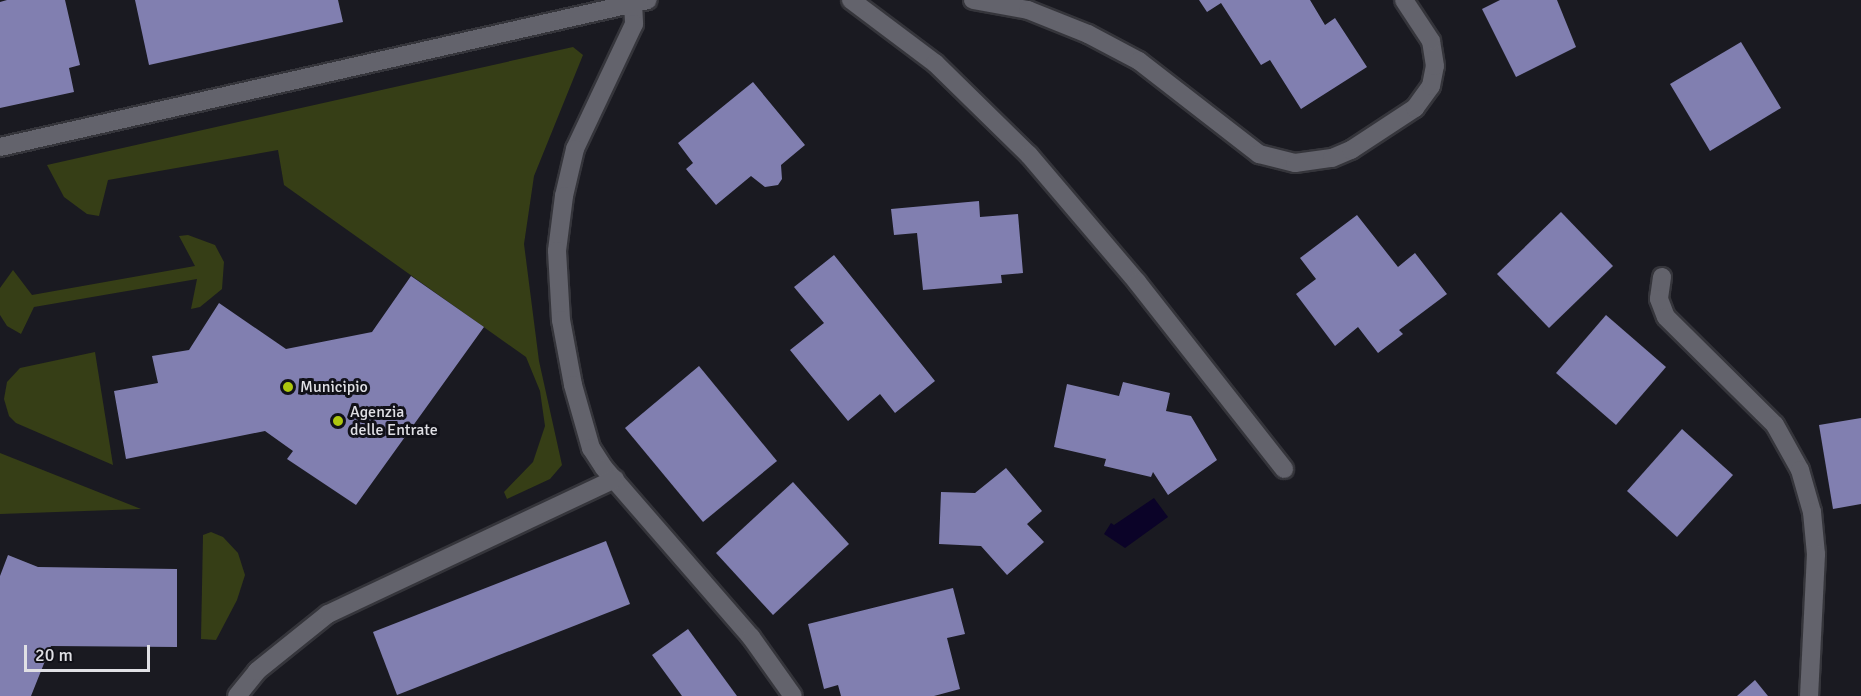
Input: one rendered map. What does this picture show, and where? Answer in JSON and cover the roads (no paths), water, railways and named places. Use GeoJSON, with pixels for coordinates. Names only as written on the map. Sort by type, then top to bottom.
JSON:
{"type":"FeatureCollection","features":[{"type":"Feature","properties":{"kind":"street"},"geometry":{"type":"LineString","coordinates":[[851,0],[934,63],[1029,154],[1137,282],[1284,469]]}},
{"type":"Feature","properties":{"kind":"street"},"geometry":{"type":"LineString","coordinates":[[973,0],[1028,10],[1088,34],[1139,61],[1259,153],[1295,163],[1332,158],[1351,150],[1415,108],[1431,86],[1435,66],[1431,40],[1404,0]]}},
{"type":"Feature","properties":{"kind":"street"},"geometry":{"type":"LineString","coordinates":[[0,147],[640,2],[634,24],[575,149],[564,196],[557,251],[561,320],[583,425],[591,448],[615,479],[751,637],[793,696]]}},
{"type":"Feature","properties":{"kind":"street"},"geometry":{"type":"LineString","coordinates":[[1662,277],[1659,298],[1666,317],[1775,425],[1800,470],[1812,512],[1816,554],[1809,696]]}},
{"type":"Feature","properties":{"kind":"street"},"geometry":{"type":"LineString","coordinates":[[237,696],[257,671],[328,614],[615,479]]}},
{"type":"Feature","properties":{"kind":"place","name":"Municipio"},"geometry":{"type":"Point","coordinates":[288,387]}},
{"type":"Feature","properties":{"kind":"place","name":"Agenzia delle Entrate"},"geometry":{"type":"Point","coordinates":[338,421]}}]}
